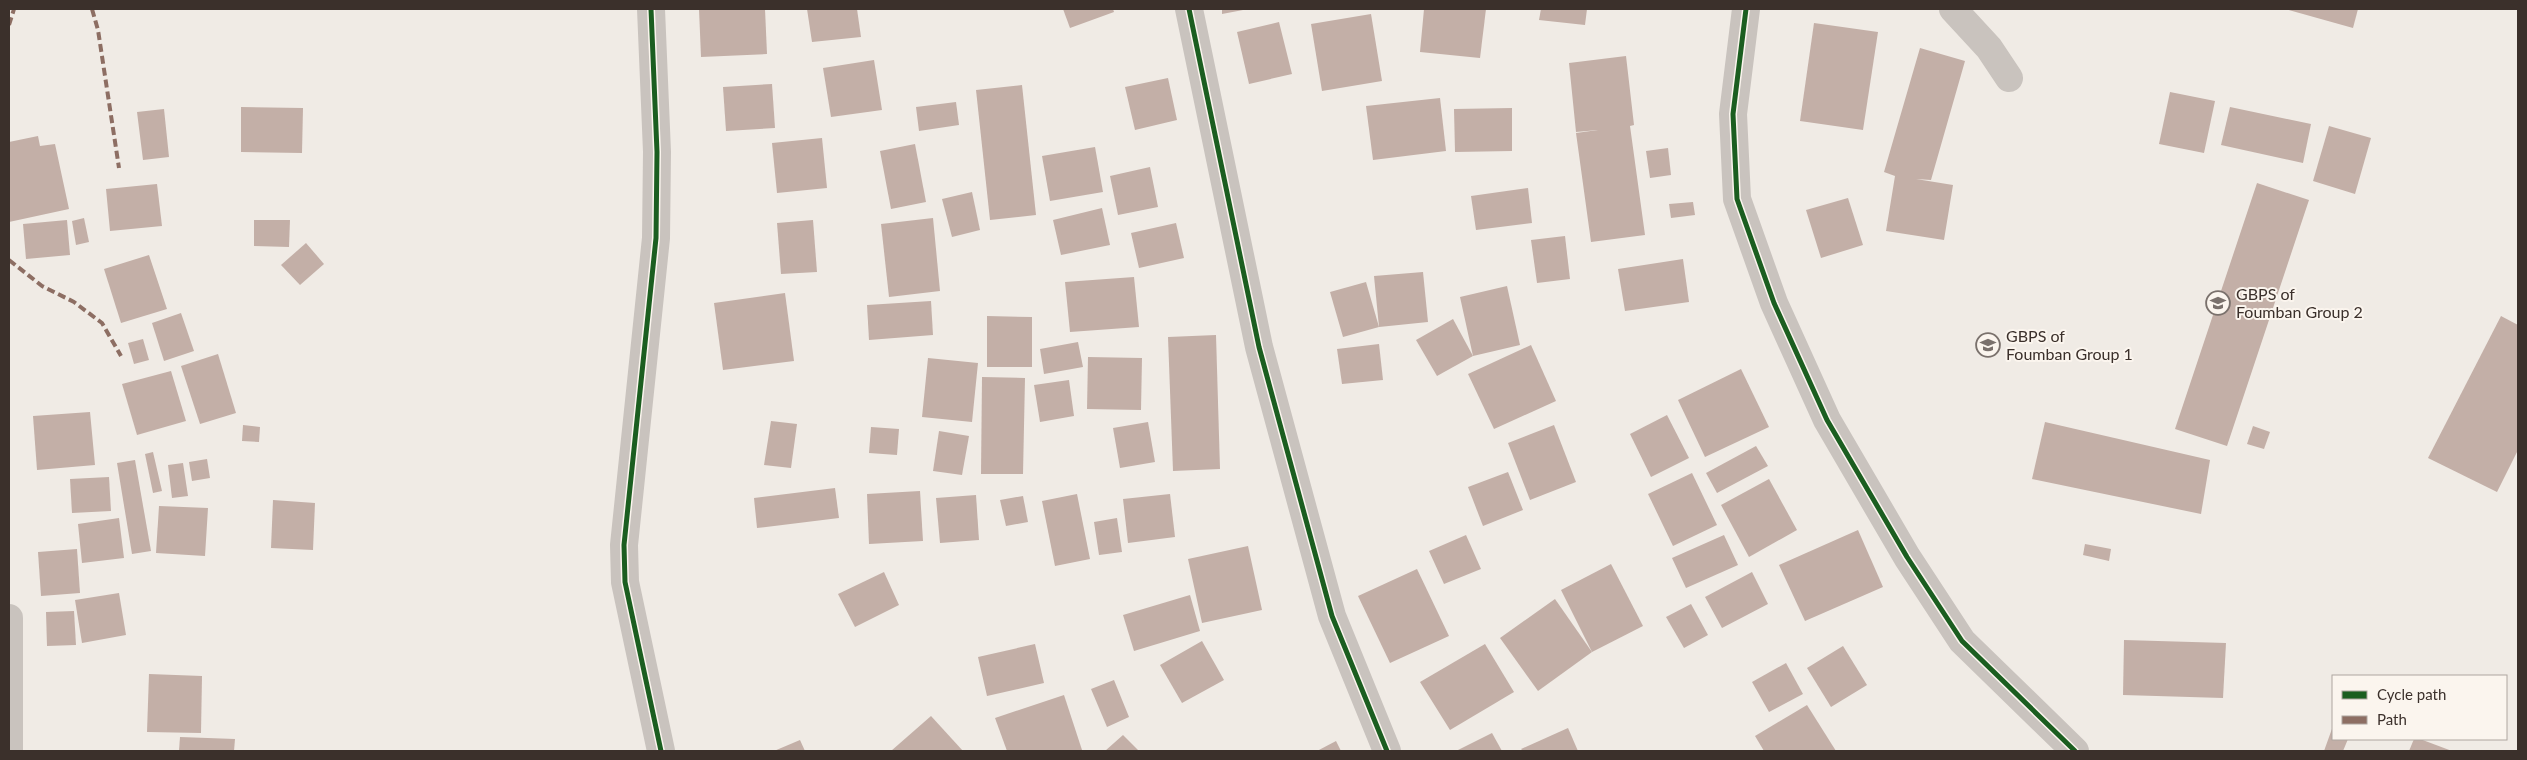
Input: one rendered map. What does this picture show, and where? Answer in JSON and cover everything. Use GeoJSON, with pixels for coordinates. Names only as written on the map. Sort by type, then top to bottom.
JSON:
{"type":"FeatureCollection","features":[{"type":"Feature","properties":{"kind":"street"},"geometry":{"type":"LineString","coordinates":[[650,9],[657,152],[656,238],[624,554],[625,582],[661,751]]}},
{"type":"Feature","properties":{"kind":"street"},"geometry":{"type":"LineString","coordinates":[[1190,9],[1259,347],[1332,616],[1387,751]]}},
{"type":"Feature","properties":{"kind":"street"},"geometry":{"type":"LineString","coordinates":[[1746,9],[1733,114],[1736,199],[1774,303],[1827,420],[1907,557],[1962,641],[2075,751]]}},
{"type":"Feature","properties":{"kind":"street"},"geometry":{"type":"LineString","coordinates":[[1953,9],[1989,48],[2009,78]]}},
{"type":"Feature","properties":{"kind":"street"},"geometry":{"type":"LineString","coordinates":[[9,632],[9,751]]}},
{"type":"Feature","properties":{"kind":"building"},"geometry":{"type":"Polygon","coordinates":[[[699,9],[765,9],[767,54],[701,57],[699,9]]]}},
{"type":"Feature","properties":{"kind":"building"},"geometry":{"type":"Polygon","coordinates":[[[807,9],[857,9],[861,37],[812,42],[807,9]]]}},
{"type":"Feature","properties":{"kind":"building"},"geometry":{"type":"Polygon","coordinates":[[[1063,9],[1113,9],[1114,12],[1070,28],[1063,9]]]}},
{"type":"Feature","properties":{"kind":"building"},"geometry":{"type":"Polygon","coordinates":[[[1222,9],[1243,9],[1243,10],[1222,14],[1222,9]]]}},
{"type":"Feature","properties":{"kind":"building"},"geometry":{"type":"Polygon","coordinates":[[[1424,9],[1486,9],[1480,58],[1420,52],[1424,9]]]}},
{"type":"Feature","properties":{"kind":"building"},"geometry":{"type":"Polygon","coordinates":[[[1541,9],[1587,9],[1585,25],[1539,20],[1541,9]]]}},
{"type":"Feature","properties":{"kind":"building"},"geometry":{"type":"Polygon","coordinates":[[[2285,9],[2358,9],[2353,28],[2285,9]]]}},
{"type":"Feature","properties":{"kind":"building"},"geometry":{"type":"Polygon","coordinates":[[[1371,14],[1382,81],[1322,91],[1311,24],[1371,14]]]}},
{"type":"Feature","properties":{"kind":"building"},"geometry":{"type":"Polygon","coordinates":[[[1279,22],[1292,74],[1249,84],[1237,32],[1279,22]]]}},
{"type":"Feature","properties":{"kind":"building"},"geometry":{"type":"Polygon","coordinates":[[[1814,23],[1878,32],[1863,130],[1800,121],[1814,23]]]}},
{"type":"Feature","properties":{"kind":"building"},"geometry":{"type":"Polygon","coordinates":[[[1920,48],[1965,61],[1931,180],[1916,179],[1953,185],[1944,240],[1886,231],[1895,176],[1884,172],[1920,48]]]}},
{"type":"Feature","properties":{"kind":"building"},"geometry":{"type":"Polygon","coordinates":[[[1626,56],[1634,125],[1630,126],[1645,235],[1591,242],[1576,133],[1598,130],[1576,132],[1569,63],[1626,56]]]}},
{"type":"Feature","properties":{"kind":"building"},"geometry":{"type":"Polygon","coordinates":[[[874,60],[882,110],[831,117],[823,68],[874,60]]]}},
{"type":"Feature","properties":{"kind":"building"},"geometry":{"type":"Polygon","coordinates":[[[1168,78],[1177,120],[1135,130],[1125,87],[1168,78]]]}},
{"type":"Feature","properties":{"kind":"building"},"geometry":{"type":"Polygon","coordinates":[[[772,84],[775,128],[726,131],[723,87],[772,84]]]}},
{"type":"Feature","properties":{"kind":"building"},"geometry":{"type":"Polygon","coordinates":[[[1022,85],[1036,215],[990,220],[976,90],[1022,85]]]}},
{"type":"Feature","properties":{"kind":"building"},"geometry":{"type":"Polygon","coordinates":[[[2170,92],[2215,101],[2204,153],[2159,144],[2170,92]]]}},
{"type":"Feature","properties":{"kind":"building"},"geometry":{"type":"Polygon","coordinates":[[[1440,98],[1446,151],[1373,160],[1366,106],[1440,98]]]}},
{"type":"Feature","properties":{"kind":"building"},"geometry":{"type":"Polygon","coordinates":[[[956,102],[959,125],[919,131],[916,107],[956,102]]]}},
{"type":"Feature","properties":{"kind":"building"},"geometry":{"type":"Polygon","coordinates":[[[241,107],[303,108],[302,153],[241,152],[241,107]]]}},
{"type":"Feature","properties":{"kind":"building"},"geometry":{"type":"Polygon","coordinates":[[[2230,107],[2311,124],[2303,163],[2221,145],[2230,107]]]}},
{"type":"Feature","properties":{"kind":"building"},"geometry":{"type":"Polygon","coordinates":[[[1512,108],[1512,151],[1455,152],[1454,109],[1512,108]]]}},
{"type":"Feature","properties":{"kind":"building"},"geometry":{"type":"Polygon","coordinates":[[[164,109],[169,157],[143,160],[137,112],[164,109]]]}},
{"type":"Feature","properties":{"kind":"building"},"geometry":{"type":"Polygon","coordinates":[[[2329,126],[2371,138],[2355,194],[2313,181],[2329,126]]]}},
{"type":"Feature","properties":{"kind":"building"},"geometry":{"type":"Polygon","coordinates":[[[38,136],[40,146],[55,144],[69,209],[9,222],[9,142],[38,136]]]}},
{"type":"Feature","properties":{"kind":"building"},"geometry":{"type":"Polygon","coordinates":[[[822,138],[827,188],[777,193],[772,143],[822,138]]]}},
{"type":"Feature","properties":{"kind":"building"},"geometry":{"type":"Polygon","coordinates":[[[915,144],[926,202],[891,209],[880,151],[915,144]]]}},
{"type":"Feature","properties":{"kind":"building"},"geometry":{"type":"Polygon","coordinates":[[[1095,147],[1103,192],[1050,201],[1042,156],[1095,147]]]}},
{"type":"Feature","properties":{"kind":"building"},"geometry":{"type":"Polygon","coordinates":[[[1668,148],[1671,175],[1650,178],[1646,151],[1668,148]]]}},
{"type":"Feature","properties":{"kind":"building"},"geometry":{"type":"Polygon","coordinates":[[[1150,167],[1158,207],[1118,215],[1110,176],[1150,167]]]}},
{"type":"Feature","properties":{"kind":"building"},"geometry":{"type":"Polygon","coordinates":[[[2257,183],[2309,200],[2227,446],[2175,429],[2257,183]]]}},
{"type":"Feature","properties":{"kind":"building"},"geometry":{"type":"Polygon","coordinates":[[[157,184],[162,226],[110,231],[106,189],[157,184]]]}},
{"type":"Feature","properties":{"kind":"building"},"geometry":{"type":"Polygon","coordinates":[[[1528,188],[1532,223],[1476,230],[1471,196],[1528,188]]]}},
{"type":"Feature","properties":{"kind":"building"},"geometry":{"type":"Polygon","coordinates":[[[972,192],[980,230],[952,237],[942,199],[972,192]]]}},
{"type":"Feature","properties":{"kind":"building"},"geometry":{"type":"Polygon","coordinates":[[[1848,198],[1863,245],[1821,258],[1806,210],[1848,198]]]}},
{"type":"Feature","properties":{"kind":"building"},"geometry":{"type":"Polygon","coordinates":[[[1693,202],[1695,215],[1671,218],[1669,204],[1693,202]]]}},
{"type":"Feature","properties":{"kind":"building"},"geometry":{"type":"Polygon","coordinates":[[[1102,208],[1110,245],[1061,255],[1053,220],[1102,208]]]}},
{"type":"Feature","properties":{"kind":"building"},"geometry":{"type":"Polygon","coordinates":[[[84,218],[89,242],[76,245],[72,221],[84,218]]]}},
{"type":"Feature","properties":{"kind":"building"},"geometry":{"type":"Polygon","coordinates":[[[933,218],[940,291],[889,297],[881,224],[933,218]]]}},
{"type":"Feature","properties":{"kind":"building"},"geometry":{"type":"Polygon","coordinates":[[[67,220],[70,255],[26,259],[23,224],[67,220]]]}},
{"type":"Feature","properties":{"kind":"building"},"geometry":{"type":"Polygon","coordinates":[[[254,220],[290,220],[289,247],[254,246],[254,220]]]}},
{"type":"Feature","properties":{"kind":"building"},"geometry":{"type":"Polygon","coordinates":[[[813,220],[817,272],[781,274],[777,223],[813,220]]]}},
{"type":"Feature","properties":{"kind":"building"},"geometry":{"type":"Polygon","coordinates":[[[1176,223],[1184,258],[1139,268],[1131,233],[1176,223]]]}},
{"type":"Feature","properties":{"kind":"building"},"geometry":{"type":"Polygon","coordinates":[[[1565,236],[1570,279],[1537,283],[1531,240],[1565,236]]]}},
{"type":"Feature","properties":{"kind":"building"},"geometry":{"type":"Polygon","coordinates":[[[306,243],[324,264],[300,285],[281,265],[306,243]]]}},
{"type":"Feature","properties":{"kind":"building"},"geometry":{"type":"Polygon","coordinates":[[[149,255],[167,309],[121,323],[104,269],[149,255]]]}},
{"type":"Feature","properties":{"kind":"building"},"geometry":{"type":"Polygon","coordinates":[[[1683,259],[1689,302],[1625,311],[1618,269],[1683,259]]]}},
{"type":"Feature","properties":{"kind":"building"},"geometry":{"type":"Polygon","coordinates":[[[1423,272],[1428,322],[1379,327],[1374,276],[1423,272]]]}},
{"type":"Feature","properties":{"kind":"building"},"geometry":{"type":"Polygon","coordinates":[[[1134,277],[1139,327],[1070,332],[1065,282],[1134,277]]]}},
{"type":"Feature","properties":{"kind":"building"},"geometry":{"type":"Polygon","coordinates":[[[1366,282],[1379,327],[1343,337],[1330,292],[1366,282]]]}},
{"type":"Feature","properties":{"kind":"building"},"geometry":{"type":"Polygon","coordinates":[[[1507,286],[1520,345],[1473,356],[1460,297],[1507,286]]]}},
{"type":"Feature","properties":{"kind":"building"},"geometry":{"type":"Polygon","coordinates":[[[785,293],[794,361],[723,370],[714,303],[785,293]]]}},
{"type":"Feature","properties":{"kind":"building"},"geometry":{"type":"Polygon","coordinates":[[[931,301],[933,335],[869,340],[867,305],[931,301]]]}},
{"type":"Feature","properties":{"kind":"building"},"geometry":{"type":"Polygon","coordinates":[[[181,313],[194,351],[164,361],[152,323],[181,313]]]}},
{"type":"Feature","properties":{"kind":"building"},"geometry":{"type":"Polygon","coordinates":[[[987,316],[1032,317],[1032,367],[987,367],[987,316]]]}},
{"type":"Feature","properties":{"kind":"building"},"geometry":{"type":"Polygon","coordinates":[[[2501,316],[2518,325],[2518,450],[2497,492],[2428,458],[2501,316]]]}},
{"type":"Feature","properties":{"kind":"building"},"geometry":{"type":"Polygon","coordinates":[[[1453,319],[1473,356],[1437,376],[1416,340],[1453,319]]]}},
{"type":"Feature","properties":{"kind":"building"},"geometry":{"type":"Polygon","coordinates":[[[1216,335],[1220,469],[1173,471],[1168,337],[1216,335]]]}},
{"type":"Feature","properties":{"kind":"building"},"geometry":{"type":"Polygon","coordinates":[[[143,339],[149,360],[134,364],[128,343],[143,339]]]}},
{"type":"Feature","properties":{"kind":"building"},"geometry":{"type":"Polygon","coordinates":[[[1078,342],[1083,367],[1044,374],[1040,349],[1078,342]]]}},
{"type":"Feature","properties":{"kind":"building"},"geometry":{"type":"Polygon","coordinates":[[[1379,344],[1383,380],[1342,384],[1337,349],[1379,344]]]}},
{"type":"Feature","properties":{"kind":"building"},"geometry":{"type":"Polygon","coordinates":[[[1531,345],[1556,401],[1494,429],[1468,374],[1531,345]]]}},
{"type":"Feature","properties":{"kind":"building"},"geometry":{"type":"Polygon","coordinates":[[[218,354],[236,413],[200,424],[181,366],[218,354]]]}},
{"type":"Feature","properties":{"kind":"building"},"geometry":{"type":"Polygon","coordinates":[[[1088,357],[1142,358],[1141,410],[1087,409],[1088,357]]]}},
{"type":"Feature","properties":{"kind":"building"},"geometry":{"type":"Polygon","coordinates":[[[928,358],[978,363],[972,422],[922,417],[928,358]]]}},
{"type":"Feature","properties":{"kind":"building"},"geometry":{"type":"Polygon","coordinates":[[[1741,369],[1769,427],[1705,457],[1678,400],[1741,369]]]}},
{"type":"Feature","properties":{"kind":"building"},"geometry":{"type":"Polygon","coordinates":[[[171,371],[186,421],[137,435],[122,384],[171,371]]]}},
{"type":"Feature","properties":{"kind":"building"},"geometry":{"type":"Polygon","coordinates":[[[982,377],[1025,378],[1023,474],[981,474],[982,377]]]}},
{"type":"Feature","properties":{"kind":"building"},"geometry":{"type":"Polygon","coordinates":[[[1069,380],[1074,416],[1040,422],[1034,385],[1069,380]]]}},
{"type":"Feature","properties":{"kind":"building"},"geometry":{"type":"Polygon","coordinates":[[[90,412],[95,465],[37,470],[33,416],[90,412]]]}},
{"type":"Feature","properties":{"kind":"building"},"geometry":{"type":"Polygon","coordinates":[[[1667,415],[1689,458],[1651,477],[1630,434],[1667,415]]]}},
{"type":"Feature","properties":{"kind":"building"},"geometry":{"type":"Polygon","coordinates":[[[771,421],[797,424],[791,468],[764,465],[771,421]]]}},
{"type":"Feature","properties":{"kind":"building"},"geometry":{"type":"Polygon","coordinates":[[[1148,422],[1155,462],[1120,468],[1113,428],[1148,422]]]}},
{"type":"Feature","properties":{"kind":"building"},"geometry":{"type":"Polygon","coordinates":[[[2045,422],[2210,460],[2201,514],[2032,479],[2045,422]]]}},
{"type":"Feature","properties":{"kind":"building"},"geometry":{"type":"Polygon","coordinates":[[[243,425],[260,427],[259,442],[242,441],[243,425]]]}},
{"type":"Feature","properties":{"kind":"building"},"geometry":{"type":"Polygon","coordinates":[[[1554,425],[1576,482],[1530,500],[1508,443],[1554,425]]]}},
{"type":"Feature","properties":{"kind":"building"},"geometry":{"type":"Polygon","coordinates":[[[2253,426],[2270,432],[2264,449],[2247,444],[2253,426]]]}},
{"type":"Feature","properties":{"kind":"building"},"geometry":{"type":"Polygon","coordinates":[[[871,427],[899,429],[897,455],[869,453],[871,427]]]}},
{"type":"Feature","properties":{"kind":"building"},"geometry":{"type":"Polygon","coordinates":[[[939,431],[969,436],[962,475],[933,471],[939,431]]]}},
{"type":"Feature","properties":{"kind":"building"},"geometry":{"type":"Polygon","coordinates":[[[1756,446],[1768,466],[1717,493],[1706,473],[1756,446]]]}},
{"type":"Feature","properties":{"kind":"building"},"geometry":{"type":"Polygon","coordinates":[[[153,452],[162,491],[153,493],[145,454],[153,452]]]}},
{"type":"Feature","properties":{"kind":"building"},"geometry":{"type":"Polygon","coordinates":[[[207,459],[210,478],[192,481],[189,462],[207,459]]]}},
{"type":"Feature","properties":{"kind":"building"},"geometry":{"type":"Polygon","coordinates":[[[135,460],[151,551],[132,554],[117,463],[135,460]]]}},
{"type":"Feature","properties":{"kind":"building"},"geometry":{"type":"Polygon","coordinates":[[[183,463],[188,496],[172,498],[168,465],[183,463]]]}},
{"type":"Feature","properties":{"kind":"building"},"geometry":{"type":"Polygon","coordinates":[[[1508,472],[1523,510],[1483,526],[1468,487],[1508,472]]]}},
{"type":"Feature","properties":{"kind":"building"},"geometry":{"type":"Polygon","coordinates":[[[1692,473],[1717,525],[1673,546],[1648,494],[1692,473]]]}},
{"type":"Feature","properties":{"kind":"building"},"geometry":{"type":"Polygon","coordinates":[[[109,477],[111,511],[72,513],[70,479],[109,477]]]}},
{"type":"Feature","properties":{"kind":"building"},"geometry":{"type":"Polygon","coordinates":[[[1769,479],[1797,530],[1749,557],[1721,505],[1769,479]]]}},
{"type":"Feature","properties":{"kind":"building"},"geometry":{"type":"Polygon","coordinates":[[[835,488],[839,518],[757,528],[754,498],[835,488]]]}},
{"type":"Feature","properties":{"kind":"building"},"geometry":{"type":"Polygon","coordinates":[[[920,491],[923,541],[869,544],[867,494],[920,491]]]}},
{"type":"Feature","properties":{"kind":"building"},"geometry":{"type":"Polygon","coordinates":[[[1077,494],[1090,559],[1055,566],[1042,501],[1077,494]]]}},
{"type":"Feature","properties":{"kind":"building"},"geometry":{"type":"Polygon","coordinates":[[[1170,494],[1175,537],[1128,543],[1123,499],[1170,494]]]}},
{"type":"Feature","properties":{"kind":"building"},"geometry":{"type":"Polygon","coordinates":[[[976,495],[979,540],[940,543],[936,498],[976,495]]]}},
{"type":"Feature","properties":{"kind":"building"},"geometry":{"type":"Polygon","coordinates":[[[1023,496],[1028,522],[1006,526],[1000,500],[1023,496]]]}},
{"type":"Feature","properties":{"kind":"building"},"geometry":{"type":"Polygon","coordinates":[[[273,500],[315,503],[313,550],[271,548],[273,500]]]}},
{"type":"Feature","properties":{"kind":"building"},"geometry":{"type":"Polygon","coordinates":[[[159,506],[208,508],[205,556],[156,553],[159,506]]]}},
{"type":"Feature","properties":{"kind":"building"},"geometry":{"type":"Polygon","coordinates":[[[119,518],[124,558],[82,563],[78,524],[119,518]]]}},
{"type":"Feature","properties":{"kind":"building"},"geometry":{"type":"Polygon","coordinates":[[[1117,518],[1122,552],[1099,555],[1094,522],[1117,518]]]}},
{"type":"Feature","properties":{"kind":"building"},"geometry":{"type":"Polygon","coordinates":[[[1858,530],[1883,587],[1805,621],[1779,565],[1858,530]]]}},
{"type":"Feature","properties":{"kind":"building"},"geometry":{"type":"Polygon","coordinates":[[[1466,535],[1481,569],[1444,584],[1429,551],[1466,535]]]}},
{"type":"Feature","properties":{"kind":"building"},"geometry":{"type":"Polygon","coordinates":[[[1724,535],[1738,565],[1686,588],[1672,558],[1724,535]]]}},
{"type":"Feature","properties":{"kind":"building"},"geometry":{"type":"Polygon","coordinates":[[[2085,544],[2111,549],[2109,561],[2083,555],[2085,544]]]}},
{"type":"Feature","properties":{"kind":"building"},"geometry":{"type":"Polygon","coordinates":[[[1248,546],[1262,610],[1202,623],[1188,559],[1248,546]]]}},
{"type":"Feature","properties":{"kind":"building"},"geometry":{"type":"Polygon","coordinates":[[[77,549],[80,593],[41,596],[38,552],[77,549]]]}},
{"type":"Feature","properties":{"kind":"building"},"geometry":{"type":"Polygon","coordinates":[[[1611,564],[1643,626],[1592,652],[1561,590],[1611,564]]]}},
{"type":"Feature","properties":{"kind":"building"},"geometry":{"type":"Polygon","coordinates":[[[1417,569],[1449,636],[1390,663],[1358,596],[1417,569]]]}},
{"type":"Feature","properties":{"kind":"building"},"geometry":{"type":"Polygon","coordinates":[[[884,572],[899,605],[855,627],[838,594],[884,572]]]}},
{"type":"Feature","properties":{"kind":"building"},"geometry":{"type":"Polygon","coordinates":[[[1752,572],[1768,604],[1722,628],[1705,597],[1752,572]]]}},
{"type":"Feature","properties":{"kind":"building"},"geometry":{"type":"Polygon","coordinates":[[[119,593],[126,635],[82,643],[75,600],[119,593]]]}},
{"type":"Feature","properties":{"kind":"building"},"geometry":{"type":"Polygon","coordinates":[[[1190,595],[1200,631],[1134,651],[1123,615],[1190,595]]]}},
{"type":"Feature","properties":{"kind":"building"},"geometry":{"type":"Polygon","coordinates":[[[1555,599],[1592,652],[1538,691],[1500,638],[1555,599]]]}},
{"type":"Feature","properties":{"kind":"building"},"geometry":{"type":"Polygon","coordinates":[[[1691,604],[1708,635],[1684,648],[1666,617],[1691,604]]]}},
{"type":"Feature","properties":{"kind":"building"},"geometry":{"type":"Polygon","coordinates":[[[74,611],[76,645],[47,646],[46,612],[74,611]]]}},
{"type":"Feature","properties":{"kind":"building"},"geometry":{"type":"Polygon","coordinates":[[[2124,640],[2226,643],[2223,698],[2123,695],[2124,640]]]}},
{"type":"Feature","properties":{"kind":"building"},"geometry":{"type":"Polygon","coordinates":[[[1202,641],[1224,680],[1182,703],[1160,665],[1202,641]]]}},
{"type":"Feature","properties":{"kind":"building"},"geometry":{"type":"Polygon","coordinates":[[[1035,644],[1044,683],[987,696],[978,657],[1035,644]]]}},
{"type":"Feature","properties":{"kind":"building"},"geometry":{"type":"Polygon","coordinates":[[[1485,644],[1514,692],[1450,730],[1420,682],[1485,644]]]}},
{"type":"Feature","properties":{"kind":"building"},"geometry":{"type":"Polygon","coordinates":[[[1843,646],[1867,685],[1831,707],[1807,668],[1843,646]]]}},
{"type":"Feature","properties":{"kind":"building"},"geometry":{"type":"Polygon","coordinates":[[[1786,663],[1803,694],[1769,712],[1752,682],[1786,663]]]}},
{"type":"Feature","properties":{"kind":"building"},"geometry":{"type":"Polygon","coordinates":[[[149,674],[202,676],[201,733],[147,732],[149,674]]]}},
{"type":"Feature","properties":{"kind":"building"},"geometry":{"type":"Polygon","coordinates":[[[1114,680],[1129,717],[1107,727],[1091,689],[1114,680]]]}},
{"type":"Feature","properties":{"kind":"building"},"geometry":{"type":"Polygon","coordinates":[[[1064,695],[1082,750],[1007,751],[995,718],[1064,695]]]}},
{"type":"Feature","properties":{"kind":"building"},"geometry":{"type":"Polygon","coordinates":[[[1807,705],[1836,751],[1764,751],[1755,736],[1807,705]]]}},
{"type":"Feature","properties":{"kind":"building"},"geometry":{"type":"Polygon","coordinates":[[[931,716],[963,751],[891,751],[931,716]]]}},
{"type":"Feature","properties":{"kind":"building"},"geometry":{"type":"Polygon","coordinates":[[[1568,728],[1578,751],[1523,751],[1521,749],[1568,728]]]}},
{"type":"Feature","properties":{"kind":"building"},"geometry":{"type":"Polygon","coordinates":[[[2332,729],[2332,740],[2348,740],[2343,751],[2324,751],[2332,729]]]}},
{"type":"Feature","properties":{"kind":"building"},"geometry":{"type":"Polygon","coordinates":[[[1492,733],[1502,751],[1456,751],[1492,733]]]}},
{"type":"Feature","properties":{"kind":"building"},"geometry":{"type":"Polygon","coordinates":[[[1123,735],[1139,751],[1105,751],[1123,735]]]}},
{"type":"Feature","properties":{"kind":"building"},"geometry":{"type":"Polygon","coordinates":[[[180,737],[235,739],[234,751],[179,751],[180,737]]]}},
{"type":"Feature","properties":{"kind":"building"},"geometry":{"type":"Polygon","coordinates":[[[800,740],[805,751],[774,751],[800,740]]]}},
{"type":"Feature","properties":{"kind":"building"},"geometry":{"type":"Polygon","coordinates":[[[2414,740],[2423,740],[2452,751],[2409,751],[2414,740]]]}},
{"type":"Feature","properties":{"kind":"building"},"geometry":{"type":"Polygon","coordinates":[[[1336,741],[1341,751],[1317,751],[1336,741]]]}},
{"type":"Feature","properties":{"kind":"marked path"},"geometry":{"type":"LineString","coordinates":[[9,25],[14,9]]}},
{"type":"Feature","properties":{"kind":"marked path"},"geometry":{"type":"LineString","coordinates":[[92,9],[98,30],[119,168]]}},
{"type":"Feature","properties":{"kind":"marked path"},"geometry":{"type":"LineString","coordinates":[[9,260],[42,286],[74,302],[102,323],[121,356]]}},
{"type":"Feature","properties":{"kind":"cycle path"},"geometry":{"type":"LineString","coordinates":[[651,9],[657,152],[656,238],[624,545],[625,582],[661,751]]}},
{"type":"Feature","properties":{"kind":"cycle path"},"geometry":{"type":"LineString","coordinates":[[1189,9],[1259,347],[1332,616],[1387,751]]}},
{"type":"Feature","properties":{"kind":"cycle path"},"geometry":{"type":"LineString","coordinates":[[1746,9],[1733,114],[1737,199],[1774,303],[1827,420],[1907,557],[1962,641],[2075,751]]}},
{"type":"Feature","properties":{"kind":"place","name":"GBPS of Foumban Group 2"},"geometry":{"type":"Point","coordinates":[2218,303]}},
{"type":"Feature","properties":{"kind":"place","name":"GBPS of Foumban Group 1"},"geometry":{"type":"Point","coordinates":[1988,345]}}]}
